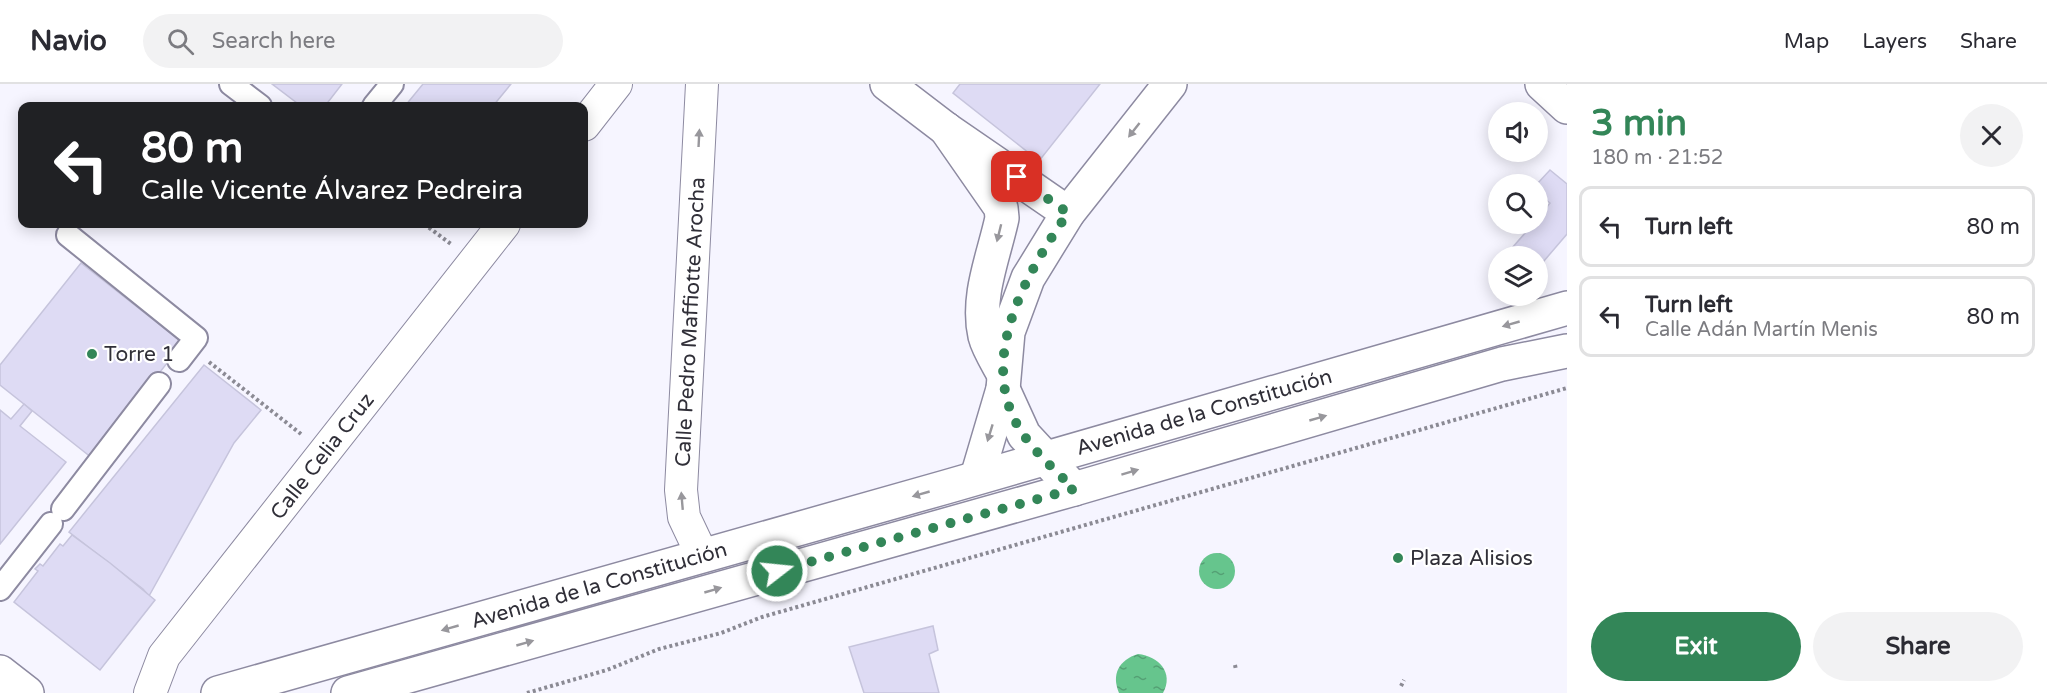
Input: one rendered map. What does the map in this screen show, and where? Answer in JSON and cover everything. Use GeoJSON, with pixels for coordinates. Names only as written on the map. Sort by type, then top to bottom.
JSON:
{"type":"FeatureCollection","features":[{"type":"Feature","properties":{"kind":"main road"},"geometry":{"type":"LineString","coordinates":[[977,477],[1003,381],[1008,332],[1040,254],[1068,213],[1170,84]]}},
{"type":"Feature","properties":{"kind":"main road"},"geometry":{"type":"LineString","coordinates":[[1542,84],[1567,107]]}},
{"type":"Feature","properties":{"kind":"main road"},"geometry":{"type":"LineString","coordinates":[[900,88],[946,129],[1068,213]]}},
{"type":"Feature","properties":{"kind":"main road"},"geometry":{"type":"LineString","coordinates":[[946,129],[1001,208],[1002,218],[984,290],[982,311],[985,338],[1019,428],[1042,458],[1074,489]]}},
{"type":"Feature","properties":{"kind":"main road","name":"Avenida de la Constitución"},"geometry":{"type":"LineString","coordinates":[[218,693],[1567,308]]}},
{"type":"Feature","properties":{"kind":"main road"},"geometry":{"type":"LineString","coordinates":[[1502,364],[1567,332]]}},
{"type":"Feature","properties":{"kind":"main road","name":"Avenida de la Constitución"},"geometry":{"type":"LineString","coordinates":[[348,693],[1074,489],[1502,364],[1567,351]]}},
{"type":"Feature","properties":{"kind":"main road"},"geometry":{"type":"LineString","coordinates":[[0,672],[27,693]]}},
{"type":"Feature","properties":{"kind":"street"},"geometry":{"type":"LineString","coordinates":[[231,84],[255,102]]}},
{"type":"Feature","properties":{"kind":"street"},"geometry":{"type":"LineString","coordinates":[[377,102],[392,84]]}},
{"type":"Feature","properties":{"kind":"street"},"geometry":{"type":"LineString","coordinates":[[588,120],[616,84]]}},
{"type":"Feature","properties":{"kind":"street","name":"Calle Pedro Maffiotte Arocha"},"geometry":{"type":"LineString","coordinates":[[702,84],[681,490],[684,518],[702,555]]}},
{"type":"Feature","properties":{"kind":"street","name":"Calle Celia Cruz"},"geometry":{"type":"LineString","coordinates":[[150,693],[164,656],[501,228]]}},
{"type":"Feature","properties":{"kind":"street"},"geometry":{"type":"LineString","coordinates":[[68,235],[196,338],[184,353]]}},
{"type":"Feature","properties":{"kind":"street"},"geometry":{"type":"LineString","coordinates":[[0,589],[159,384]]}},
{"type":"Feature","properties":{"kind":"path"},"geometry":{"type":"LineString","coordinates":[[429,228],[451,244]]}},
{"type":"Feature","properties":{"kind":"path"},"geometry":{"type":"LineString","coordinates":[[184,353],[301,434]]}},
{"type":"Feature","properties":{"kind":"path"},"geometry":{"type":"LineString","coordinates":[[527,693],[608,670],[659,650],[721,633],[762,617],[1567,388]]}},
{"type":"Feature","properties":{"kind":"path"},"geometry":{"type":"LineString","coordinates":[[1401,686],[1404,680]]}},
{"type":"Feature","properties":{"kind":"water"},"geometry":{"type":"Polygon","coordinates":[[[1217,553],[1230,558],[1235,571],[1230,584],[1217,589],[1204,584],[1199,571],[1204,558],[1217,553]]]}},
{"type":"Feature","properties":{"kind":"water"},"geometry":{"type":"Polygon","coordinates":[[[1138,654],[1152,658],[1162,667],[1167,679],[1163,693],[1119,693],[1116,680],[1118,669],[1126,660],[1138,654]]]}},
{"type":"Feature","properties":{"kind":"building"},"geometry":{"type":"Polygon","coordinates":[[[272,84],[342,84],[328,102],[296,102],[272,84]]]}},
{"type":"Feature","properties":{"kind":"building"},"geometry":{"type":"Polygon","coordinates":[[[423,84],[511,84],[496,102],[408,102],[423,84]]]}},
{"type":"Feature","properties":{"kind":"building"},"geometry":{"type":"Polygon","coordinates":[[[960,84],[1100,84],[1039,161],[953,93],[960,84]]]}},
{"type":"Feature","properties":{"kind":"building"},"geometry":{"type":"Polygon","coordinates":[[[1550,170],[1567,184],[1567,234],[1548,256],[1548,246],[1514,246],[1524,234],[1548,234],[1548,206],[1550,203],[1546,174],[1550,170]]]}},
{"type":"Feature","properties":{"kind":"building","name":"Torre 1"},"geometry":{"type":"Polygon","coordinates":[[[81,263],[183,343],[92,458],[0,385],[0,365],[81,263]]]}},
{"type":"Feature","properties":{"kind":"building"},"geometry":{"type":"Polygon","coordinates":[[[204,365],[261,410],[234,443],[149,596],[69,532],[204,365]]]}},
{"type":"Feature","properties":{"kind":"building"},"geometry":{"type":"Polygon","coordinates":[[[24,404],[32,411],[20,426],[66,462],[0,544],[0,410],[11,419],[24,404]]]}},
{"type":"Feature","properties":{"kind":"building"},"geometry":{"type":"Polygon","coordinates":[[[72,535],[155,600],[100,670],[14,602],[38,571],[35,569],[40,564],[43,566],[60,544],[63,546],[72,535]]]}},
{"type":"Feature","properties":{"kind":"building"},"geometry":{"type":"Polygon","coordinates":[[[933,626],[938,650],[929,654],[939,693],[864,693],[849,647],[933,626]]]}},
{"type":"Feature","properties":{"kind":"place","name":"Torre 1"},"geometry":{"type":"Point","coordinates":[92,354]}},
{"type":"Feature","properties":{"kind":"place","name":"Plaza Alisios"},"geometry":{"type":"Point","coordinates":[1398,558]}},
{"type":"Feature","properties":{"kind":"route"},"geometry":{"type":"LineString","coordinates":[[777,571],[954,520],[1074,489],[1042,458],[1019,428],[1003,388],[1008,332],[1013,314],[1040,254],[1068,213],[1017,177]]}}]}
